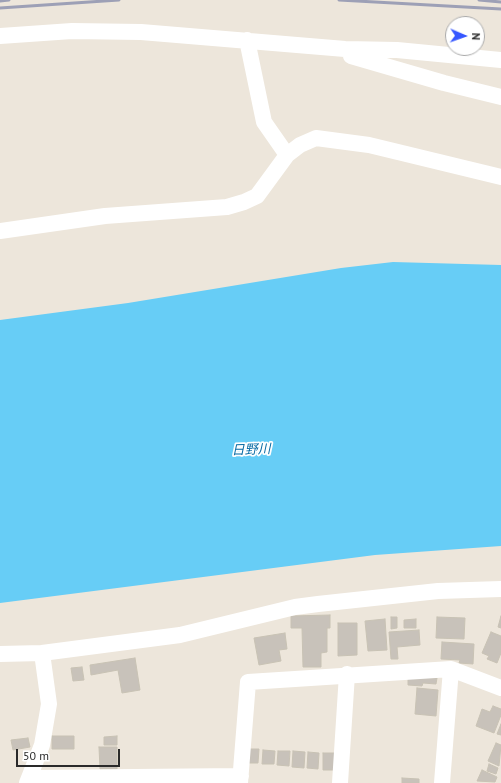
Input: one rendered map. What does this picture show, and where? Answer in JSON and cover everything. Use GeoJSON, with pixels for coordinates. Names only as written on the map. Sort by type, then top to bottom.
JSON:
{"type":"FeatureCollection","features":[{"type":"Feature","properties":{"kind":"street"},"geometry":{"type":"LineString","coordinates":[[0,36],[72,31],[114,31],[352,49],[397,50],[501,60]]}},
{"type":"Feature","properties":{"kind":"street"},"geometry":{"type":"LineString","coordinates":[[247,40],[264,122],[287,155]]}},
{"type":"Feature","properties":{"kind":"street"},"geometry":{"type":"LineString","coordinates":[[352,49],[351,56],[444,84],[501,97]]}},
{"type":"Feature","properties":{"kind":"street"},"geometry":{"type":"LineString","coordinates":[[0,231],[105,216],[227,207],[244,202],[257,196],[287,155],[300,145],[316,138],[343,140],[501,177]]}},
{"type":"Feature","properties":{"kind":"street"},"geometry":{"type":"LineString","coordinates":[[0,654],[42,653],[180,635],[295,607],[318,604],[430,592],[501,589]]}},
{"type":"Feature","properties":{"kind":"street"},"geometry":{"type":"LineString","coordinates":[[42,653],[49,704],[42,744],[29,781],[241,779],[248,682],[347,674],[451,670],[501,688]]}},
{"type":"Feature","properties":{"kind":"street"},"geometry":{"type":"LineString","coordinates":[[442,783],[451,670]]}},
{"type":"Feature","properties":{"kind":"street"},"geometry":{"type":"LineString","coordinates":[[340,783],[347,674]]}},
{"type":"Feature","properties":{"kind":"water","name":"日野川"},"geometry":{"type":"Polygon","coordinates":[[[393,262],[501,265],[501,546],[375,555],[0,603],[0,320],[128,303],[341,268],[393,262]]]}},
{"type":"Feature","properties":{"kind":"building"},"geometry":{"type":"Polygon","coordinates":[[[330,615],[330,628],[327,628],[327,652],[321,653],[321,667],[303,667],[302,628],[291,628],[291,616],[330,615]]]}},
{"type":"Feature","properties":{"kind":"building"},"geometry":{"type":"Polygon","coordinates":[[[501,616],[501,628],[498,627],[501,616]]]}},
{"type":"Feature","properties":{"kind":"building"},"geometry":{"type":"Polygon","coordinates":[[[391,617],[397,617],[397,628],[391,629],[391,617]]]}},
{"type":"Feature","properties":{"kind":"building"},"geometry":{"type":"Polygon","coordinates":[[[437,617],[465,618],[464,639],[436,638],[437,617]]]}},
{"type":"Feature","properties":{"kind":"building"},"geometry":{"type":"Polygon","coordinates":[[[385,619],[387,650],[368,651],[365,621],[385,619]]]}},
{"type":"Feature","properties":{"kind":"building"},"geometry":{"type":"Polygon","coordinates":[[[416,619],[416,628],[404,628],[404,620],[416,619]]]}},
{"type":"Feature","properties":{"kind":"building"},"geometry":{"type":"Polygon","coordinates":[[[338,623],[357,623],[357,655],[338,656],[338,623]]]}},
{"type":"Feature","properties":{"kind":"building"},"geometry":{"type":"Polygon","coordinates":[[[419,630],[420,645],[397,647],[398,659],[391,659],[389,632],[419,630]]]}},
{"type":"Feature","properties":{"kind":"building"},"geometry":{"type":"Polygon","coordinates":[[[491,632],[501,636],[501,653],[497,663],[487,659],[489,656],[482,653],[491,632]]]}},
{"type":"Feature","properties":{"kind":"building"},"geometry":{"type":"Polygon","coordinates":[[[285,633],[287,649],[279,650],[281,661],[259,665],[254,638],[285,633]]]}},
{"type":"Feature","properties":{"kind":"building"},"geometry":{"type":"Polygon","coordinates":[[[442,642],[474,644],[473,664],[459,663],[460,660],[441,659],[442,642]]]}},
{"type":"Feature","properties":{"kind":"building"},"geometry":{"type":"Polygon","coordinates":[[[135,658],[140,690],[122,693],[118,670],[91,675],[90,665],[135,658]]]}},
{"type":"Feature","properties":{"kind":"building"},"geometry":{"type":"Polygon","coordinates":[[[82,667],[84,680],[73,681],[71,668],[82,667]]]}},
{"type":"Feature","properties":{"kind":"building"},"geometry":{"type":"Polygon","coordinates":[[[408,676],[437,678],[436,684],[423,683],[422,686],[408,685],[408,676]]]}},
{"type":"Feature","properties":{"kind":"building"},"geometry":{"type":"Polygon","coordinates":[[[417,688],[438,690],[436,716],[415,714],[417,688]]]}},
{"type":"Feature","properties":{"kind":"building"},"geometry":{"type":"Polygon","coordinates":[[[493,706],[501,709],[501,715],[494,733],[476,726],[482,709],[490,712],[493,706]]]}},
{"type":"Feature","properties":{"kind":"building"},"geometry":{"type":"Polygon","coordinates":[[[501,724],[501,735],[497,734],[501,724]]]}},
{"type":"Feature","properties":{"kind":"building"},"geometry":{"type":"Polygon","coordinates":[[[52,736],[74,736],[74,749],[52,749],[52,736]]]}},
{"type":"Feature","properties":{"kind":"building"},"geometry":{"type":"Polygon","coordinates":[[[117,736],[117,745],[104,745],[104,737],[117,736]]]}},
{"type":"Feature","properties":{"kind":"building"},"geometry":{"type":"Polygon","coordinates":[[[28,738],[30,747],[13,750],[11,740],[28,738]]]}},
{"type":"Feature","properties":{"kind":"building"},"geometry":{"type":"Polygon","coordinates":[[[496,743],[501,745],[499,766],[488,761],[496,743]]]}},
{"type":"Feature","properties":{"kind":"building"},"geometry":{"type":"Polygon","coordinates":[[[99,747],[117,747],[117,769],[100,769],[99,747]]]}},
{"type":"Feature","properties":{"kind":"building"},"geometry":{"type":"Polygon","coordinates":[[[249,749],[259,749],[258,763],[249,763],[249,749]]]}},
{"type":"Feature","properties":{"kind":"building"},"geometry":{"type":"Polygon","coordinates":[[[263,750],[275,751],[274,764],[262,764],[263,750]]]}},
{"type":"Feature","properties":{"kind":"building"},"geometry":{"type":"Polygon","coordinates":[[[278,751],[290,751],[289,766],[277,765],[278,751]]]}},
{"type":"Feature","properties":{"kind":"building"},"geometry":{"type":"Polygon","coordinates":[[[293,751],[305,752],[304,768],[292,767],[293,751]]]}},
{"type":"Feature","properties":{"kind":"building"},"geometry":{"type":"Polygon","coordinates":[[[308,752],[319,753],[318,769],[307,768],[308,752]]]}},
{"type":"Feature","properties":{"kind":"building"},"geometry":{"type":"Polygon","coordinates":[[[323,753],[335,753],[335,770],[323,770],[323,753]]]}},
{"type":"Feature","properties":{"kind":"building"},"geometry":{"type":"Polygon","coordinates":[[[489,764],[498,768],[496,774],[487,771],[489,764]]]}},
{"type":"Feature","properties":{"kind":"building"},"geometry":{"type":"Polygon","coordinates":[[[482,770],[497,777],[495,782],[477,781],[482,770]]]}},
{"type":"Feature","properties":{"kind":"building"},"geometry":{"type":"Polygon","coordinates":[[[402,778],[419,779],[419,783],[402,783],[402,778]]]}},
{"type":"Feature","properties":{"kind":"railway"},"geometry":{"type":"LineString","coordinates":[[0,1],[9,0]]}},
{"type":"Feature","properties":{"kind":"railway"},"geometry":{"type":"LineString","coordinates":[[0,8],[119,0]]}},
{"type":"Feature","properties":{"kind":"railway"},"geometry":{"type":"LineString","coordinates":[[339,0],[501,9]]}},
{"type":"Feature","properties":{"kind":"railway"},"geometry":{"type":"LineString","coordinates":[[479,0],[501,2]]}}]}
